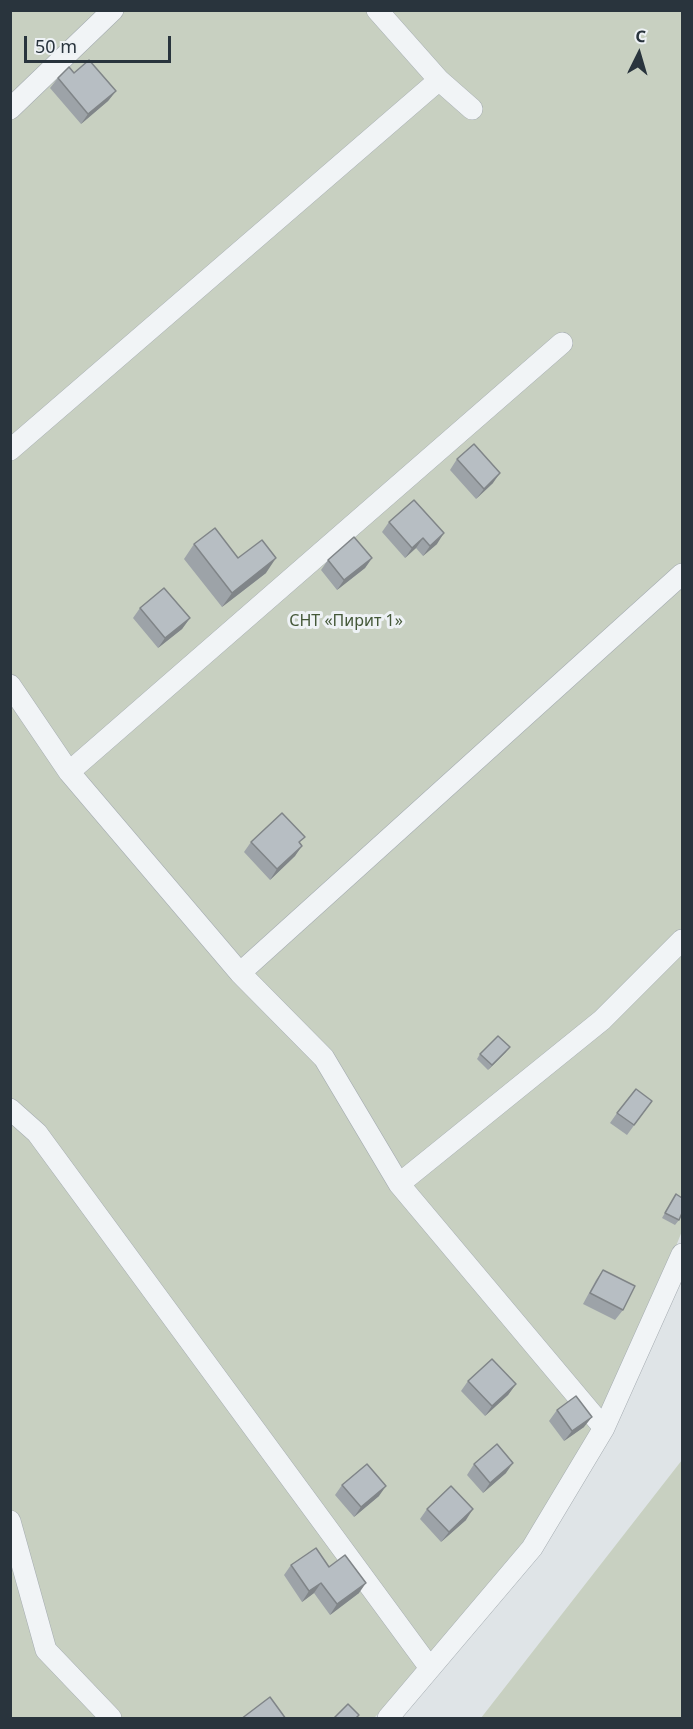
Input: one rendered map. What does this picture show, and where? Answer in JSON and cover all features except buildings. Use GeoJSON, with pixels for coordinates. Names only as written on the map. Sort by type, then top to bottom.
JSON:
{"type":"FeatureCollection","features":[{"type":"Feature","properties":{"kind":"street"},"geometry":{"type":"LineString","coordinates":[[10,109],[113,10]]}},
{"type":"Feature","properties":{"kind":"street"},"geometry":{"type":"LineString","coordinates":[[377,10],[439,80],[472,109]]}},
{"type":"Feature","properties":{"kind":"street"},"geometry":{"type":"LineString","coordinates":[[10,450],[439,80]]}},
{"type":"Feature","properties":{"kind":"street"},"geometry":{"type":"LineString","coordinates":[[69,772],[562,343]]}},
{"type":"Feature","properties":{"kind":"street"},"geometry":{"type":"LineString","coordinates":[[240,973],[682,574]]}},
{"type":"Feature","properties":{"kind":"street"},"geometry":{"type":"LineString","coordinates":[[10,684],[69,772],[240,973],[324,1059],[399,1184],[604,1428]]}},
{"type":"Feature","properties":{"kind":"street"},"geometry":{"type":"LineString","coordinates":[[399,1184],[602,1020],[682,940]]}},
{"type":"Feature","properties":{"kind":"street"},"geometry":{"type":"LineString","coordinates":[[10,1109],[37,1133],[430,1668]]}},
{"type":"Feature","properties":{"kind":"street"},"geometry":{"type":"LineString","coordinates":[[388,1719],[532,1548],[604,1428],[682,1254]]}},
{"type":"Feature","properties":{"kind":"street"},"geometry":{"type":"LineString","coordinates":[[10,1521],[46,1650],[111,1719]]}},
{"type":"Feature","properties":{"kind":"green space","name":"СНТ «Пирит 1»"},"geometry":{"type":"Polygon","coordinates":[[[11,11],[682,11],[682,1231],[614,1403],[523,1551],[411,1681],[374,1718],[11,1718],[11,11]]]}},
{"type":"Feature","properties":{"kind":"green space"},"geometry":{"type":"Polygon","coordinates":[[[682,1460],[682,1718],[481,1718],[682,1460]]]}}]}
